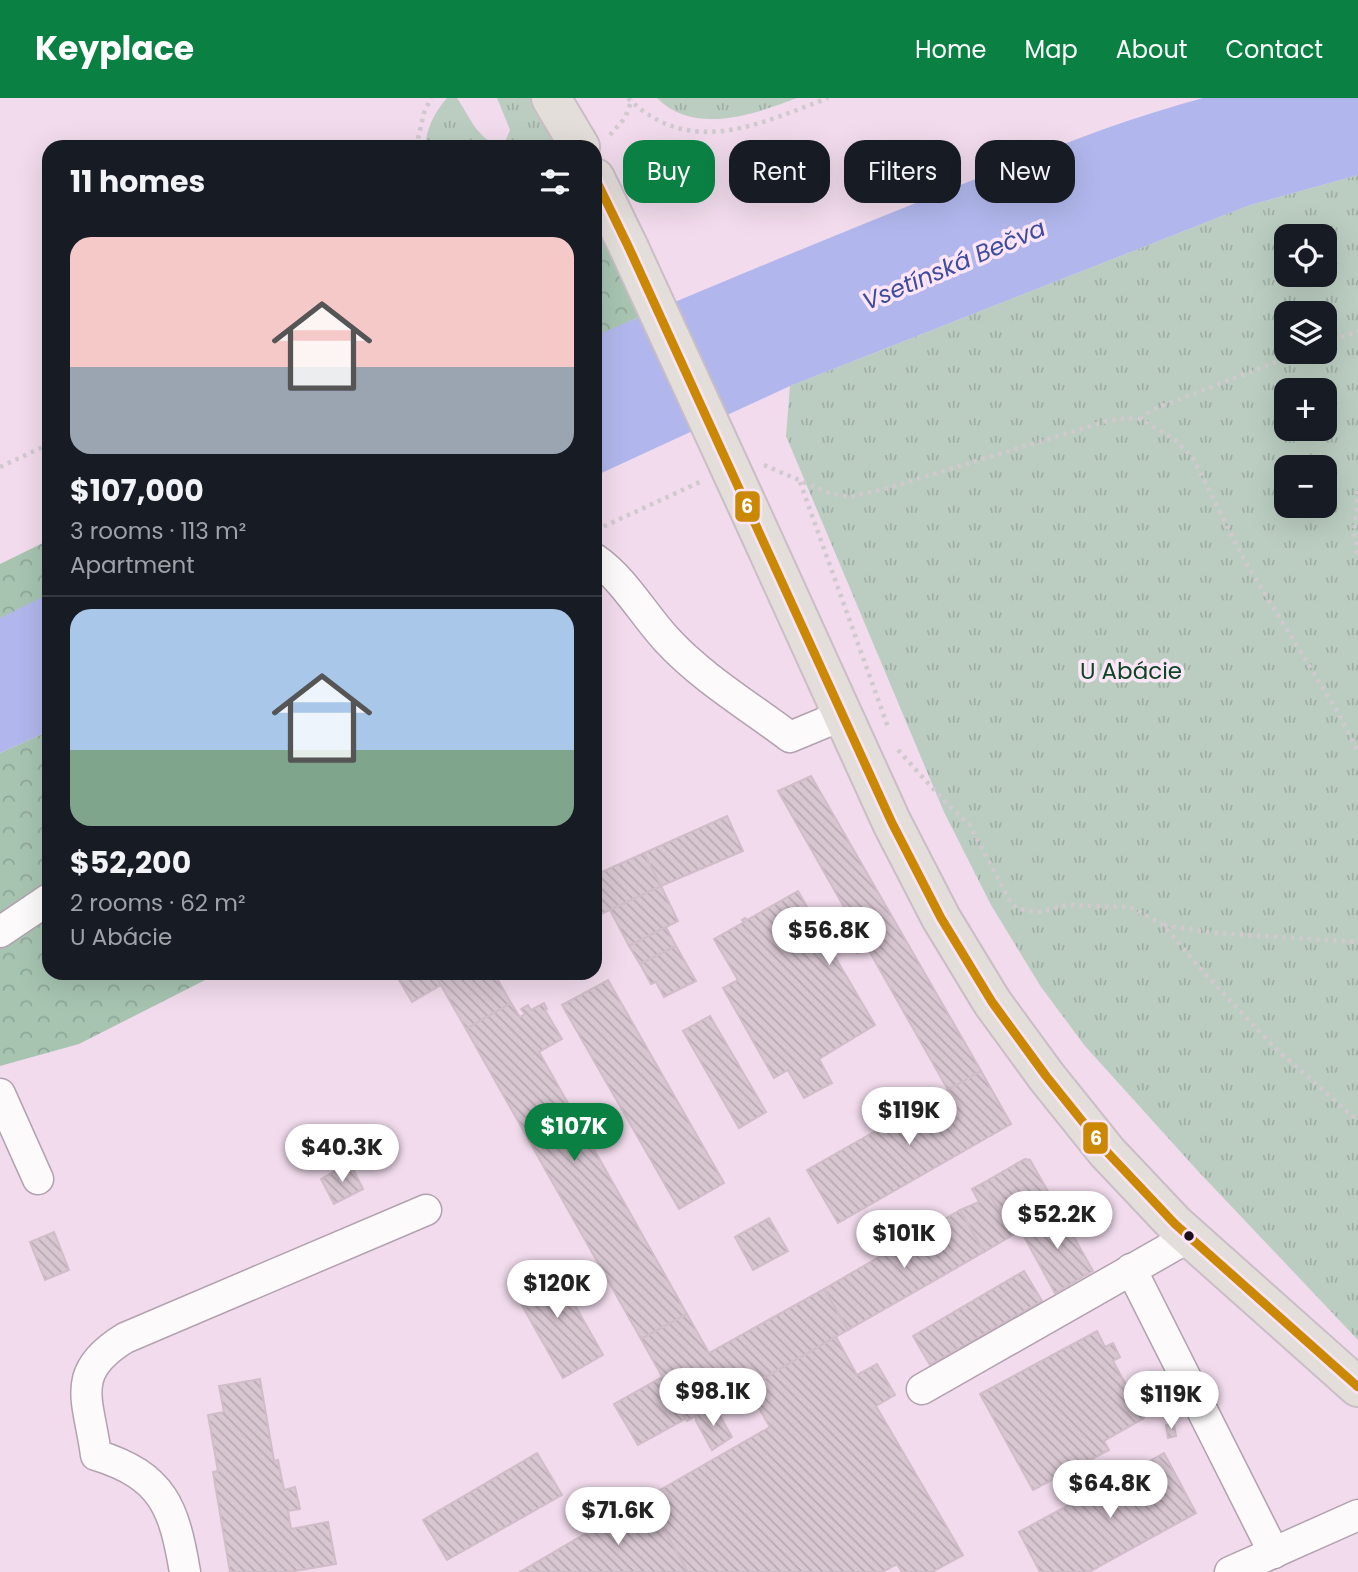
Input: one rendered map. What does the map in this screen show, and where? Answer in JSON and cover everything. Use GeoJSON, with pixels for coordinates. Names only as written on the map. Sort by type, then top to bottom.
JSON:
{"type":"FeatureCollection","features":[{"type":"Feature","properties":{"kind":"main road"},"geometry":{"type":"LineString","coordinates":[[551,98],[591,140]]}},
{"type":"Feature","properties":{"kind":"main road"},"geometry":{"type":"LineString","coordinates":[[602,192],[843,715],[876,745],[941,918],[992,1002],[1046,1076],[1107,1152],[1189,1237],[1358,1387]]}},
{"type":"Feature","properties":{"kind":"street"},"geometry":{"type":"LineString","coordinates":[[602,565],[622,583],[666,639],[684,657],[790,737],[843,715]]}},
{"type":"Feature","properties":{"kind":"street"},"geometry":{"type":"LineString","coordinates":[[0,932],[42,905]]}},
{"type":"Feature","properties":{"kind":"street"},"geometry":{"type":"LineString","coordinates":[[0,1094],[38,1179]]}},
{"type":"Feature","properties":{"kind":"street"},"geometry":{"type":"LineString","coordinates":[[185,1572],[178,1532],[172,1513],[162,1497],[151,1484],[130,1470],[96,1455],[86,1384],[92,1366],[99,1357],[124,1339],[426,1210]]}},
{"type":"Feature","properties":{"kind":"street"},"geometry":{"type":"LineString","coordinates":[[922,1389],[1189,1237]]}},
{"type":"Feature","properties":{"kind":"street"},"geometry":{"type":"LineString","coordinates":[[1131,1269],[1274,1553]]}},
{"type":"Feature","properties":{"kind":"street"},"geometry":{"type":"LineString","coordinates":[[1230,1572],[1358,1515]]}},
{"type":"Feature","properties":{"kind":"path"},"geometry":{"type":"LineString","coordinates":[[418,140],[424,113],[431,98]]}},
{"type":"Feature","properties":{"kind":"path"},"geometry":{"type":"LineString","coordinates":[[597,140],[614,132],[625,118],[631,99],[647,114],[679,130],[713,133],[762,123],[828,98]]}},
{"type":"Feature","properties":{"kind":"path"},"geometry":{"type":"LineString","coordinates":[[1337,339],[1358,331]]}},
{"type":"Feature","properties":{"kind":"path"},"geometry":{"type":"LineString","coordinates":[[1140,419],[1152,410],[1274,363]]}},
{"type":"Feature","properties":{"kind":"path"},"geometry":{"type":"LineString","coordinates":[[762,464],[829,493],[850,497],[888,488],[1107,421],[1140,419],[1174,439],[1193,458],[1244,560],[1337,711],[1358,752]]}},
{"type":"Feature","properties":{"kind":"path"},"geometry":{"type":"LineString","coordinates":[[0,467],[42,447]]}},
{"type":"Feature","properties":{"kind":"path"},"geometry":{"type":"LineString","coordinates":[[602,528],[713,477]]}},
{"type":"Feature","properties":{"kind":"path"},"geometry":{"type":"LineString","coordinates":[[800,480],[876,745],[895,748],[969,824],[1011,903],[1020,909],[1039,912],[1067,905],[1130,907],[1163,925],[1214,933],[1358,942]]}},
{"type":"Feature","properties":{"kind":"path"},"geometry":{"type":"LineString","coordinates":[[1358,491],[1354,532],[1358,559]]}},
{"type":"Feature","properties":{"kind":"path"},"geometry":{"type":"LineString","coordinates":[[1163,925],[1274,1047],[1358,1121]]}},
{"type":"Feature","properties":{"kind":"green space"},"geometry":{"type":"Polygon","coordinates":[[[447,98],[457,98],[476,128],[488,140],[426,140],[438,109],[447,98]]]}},
{"type":"Feature","properties":{"kind":"green space"},"geometry":{"type":"Polygon","coordinates":[[[497,98],[530,98],[554,140],[506,140],[510,130],[497,98]]]}},
{"type":"Feature","properties":{"kind":"green space"},"geometry":{"type":"Polygon","coordinates":[[[657,98],[797,98],[744,115],[706,119],[672,110],[657,98]]]}},
{"type":"Feature","properties":{"kind":"green space","name":"U Abácie"},"geometry":{"type":"Polygon","coordinates":[[[1358,175],[1358,1340],[1197,1170],[1085,1046],[1041,987],[991,905],[944,812],[786,436],[790,386],[1250,205],[1358,175]]]}},
{"type":"Feature","properties":{"kind":"green space"},"geometry":{"type":"Polygon","coordinates":[[[604,238],[639,317],[602,335],[604,238]]]}},
{"type":"Feature","properties":{"kind":"green space"},"geometry":{"type":"Polygon","coordinates":[[[42,543],[42,599],[0,619],[0,564],[42,543]]]}},
{"type":"Feature","properties":{"kind":"green space"},"geometry":{"type":"Polygon","coordinates":[[[42,734],[42,980],[205,980],[79,1044],[0,1066],[0,753],[42,734]]]}},
{"type":"Feature","properties":{"kind":"water","name":"Vsetínská Bečva"},"geometry":{"type":"Polygon","coordinates":[[[1203,98],[1358,98],[1358,175],[1250,205],[790,386],[602,473],[602,333],[915,203],[961,203],[961,185],[975,179],[975,203],[1075,203],[1075,140],[1203,98]]]}},
{"type":"Feature","properties":{"kind":"water"},"geometry":{"type":"Polygon","coordinates":[[[42,597],[42,734],[0,753],[0,618],[42,597]]]}},
{"type":"Feature","properties":{"kind":"building"},"geometry":{"type":"Polygon","coordinates":[[[811,776],[981,1071],[948,1090],[867,947],[857,953],[846,934],[828,945],[875,1025],[819,1059],[832,1083],[804,1098],[788,1070],[774,1078],[723,988],[738,980],[714,939],[744,922],[742,920],[745,918],[747,920],[798,891],[821,931],[848,914],[778,791],[811,776]]]}},
{"type":"Feature","properties":{"kind":"building"},"geometry":{"type":"Polygon","coordinates":[[[727,816],[743,851],[661,886],[644,853],[727,816]]]}},
{"type":"Feature","properties":{"kind":"building"},"geometry":{"type":"Polygon","coordinates":[[[644,853],[661,886],[602,914],[602,872],[644,853]]]}},
{"type":"Feature","properties":{"kind":"building"},"geometry":{"type":"Polygon","coordinates":[[[661,886],[678,921],[629,946],[610,910],[661,886]]]}},
{"type":"Feature","properties":{"kind":"building"},"geometry":{"type":"Polygon","coordinates":[[[666,927],[676,946],[640,964],[629,946],[666,927]]]}},
{"type":"Feature","properties":{"kind":"building"},"geometry":{"type":"Polygon","coordinates":[[[676,946],[696,981],[664,997],[656,982],[651,984],[640,964],[676,946]]]}},
{"type":"Feature","properties":{"kind":"building"},"geometry":{"type":"Polygon","coordinates":[[[399,980],[438,980],[441,985],[412,1002],[399,980]]]}},
{"type":"Feature","properties":{"kind":"building"},"geometry":{"type":"Polygon","coordinates":[[[438,980],[498,980],[511,1003],[466,1029],[438,980]]]}},
{"type":"Feature","properties":{"kind":"building"},"geometry":{"type":"Polygon","coordinates":[[[608,980],[724,1183],[679,1209],[562,1005],[608,980]]]}},
{"type":"Feature","properties":{"kind":"building"},"geometry":{"type":"Polygon","coordinates":[[[511,1003],[520,1017],[525,1014],[521,1009],[528,1005],[531,1010],[544,1003],[547,1009],[545,1010],[562,1039],[539,1052],[687,1314],[641,1339],[466,1029],[511,1003]]]}},
{"type":"Feature","properties":{"kind":"building"},"geometry":{"type":"Polygon","coordinates":[[[710,1016],[766,1112],[739,1128],[683,1031],[710,1016]]]}},
{"type":"Feature","properties":{"kind":"building"},"geometry":{"type":"Polygon","coordinates":[[[981,1071],[1011,1124],[838,1223],[807,1170],[981,1071]]]}},
{"type":"Feature","properties":{"kind":"building"},"geometry":{"type":"Polygon","coordinates":[[[1025,1159],[1030,1160],[1058,1209],[1013,1235],[983,1183],[1025,1159]]]}},
{"type":"Feature","properties":{"kind":"building"},"geometry":{"type":"Polygon","coordinates":[[[350,1163],[363,1189],[334,1204],[321,1179],[350,1163]]]}},
{"type":"Feature","properties":{"kind":"building"},"geometry":{"type":"Polygon","coordinates":[[[983,1183],[1013,1235],[984,1252],[960,1210],[979,1202],[972,1189],[983,1183]]]}},
{"type":"Feature","properties":{"kind":"building"},"geometry":{"type":"Polygon","coordinates":[[[1058,1209],[1093,1271],[1055,1293],[1021,1231],[1058,1209]]]}},
{"type":"Feature","properties":{"kind":"building"},"geometry":{"type":"Polygon","coordinates":[[[960,1210],[984,1252],[848,1330],[824,1289],[960,1210]]]}},
{"type":"Feature","properties":{"kind":"building"},"geometry":{"type":"Polygon","coordinates":[[[769,1218],[788,1251],[753,1270],[735,1237],[769,1218]]]}},
{"type":"Feature","properties":{"kind":"building"},"geometry":{"type":"Polygon","coordinates":[[[54,1232],[69,1270],[45,1280],[30,1242],[54,1232]]]}},
{"type":"Feature","properties":{"kind":"building"},"geometry":{"type":"Polygon","coordinates":[[[550,1261],[603,1355],[563,1378],[510,1284],[550,1261]]]}},
{"type":"Feature","properties":{"kind":"building"},"geometry":{"type":"Polygon","coordinates":[[[1024,1271],[1042,1301],[930,1365],[913,1336],[1024,1271]]]}},
{"type":"Feature","properties":{"kind":"building"},"geometry":{"type":"Polygon","coordinates":[[[824,1289],[848,1330],[687,1421],[641,1339],[687,1314],[709,1353],[824,1289]]]}},
{"type":"Feature","properties":{"kind":"building"},"geometry":{"type":"Polygon","coordinates":[[[1097,1331],[1105,1347],[1113,1343],[1120,1357],[1113,1361],[1144,1418],[1104,1441],[1109,1450],[1033,1490],[980,1394],[1097,1331]]]}},
{"type":"Feature","properties":{"kind":"building"},"geometry":{"type":"Polygon","coordinates":[[[836,1337],[857,1375],[877,1364],[895,1395],[876,1406],[963,1555],[932,1572],[902,1572],[897,1564],[882,1572],[688,1572],[646,1498],[770,1427],[747,1388],[836,1337]]]}},
{"type":"Feature","properties":{"kind":"building"},"geometry":{"type":"Polygon","coordinates":[[[662,1377],[685,1419],[638,1445],[614,1404],[662,1377]]]}},
{"type":"Feature","properties":{"kind":"building"},"geometry":{"type":"Polygon","coordinates":[[[260,1379],[274,1461],[278,1460],[284,1490],[295,1487],[300,1509],[288,1511],[291,1529],[328,1522],[336,1564],[289,1572],[230,1572],[213,1472],[218,1471],[208,1415],[224,1412],[219,1386],[260,1379]]]}},
{"type":"Feature","properties":{"kind":"building"},"geometry":{"type":"Polygon","coordinates":[[[712,1407],[716,1409],[732,1437],[712,1450],[696,1421],[696,1415],[712,1407]]]}},
{"type":"Feature","properties":{"kind":"building"},"geometry":{"type":"Polygon","coordinates":[[[1174,1424],[1176,1436],[1168,1438],[1166,1425],[1174,1424]]]}},
{"type":"Feature","properties":{"kind":"building"},"geometry":{"type":"Polygon","coordinates":[[[537,1453],[562,1495],[447,1560],[423,1520],[537,1453]]]}},
{"type":"Feature","properties":{"kind":"building"},"geometry":{"type":"Polygon","coordinates":[[[1164,1453],[1196,1513],[1089,1572],[1040,1572],[1019,1532],[1164,1453]]]}},
{"type":"Feature","properties":{"kind":"building"},"geometry":{"type":"Polygon","coordinates":[[[646,1498],[688,1572],[520,1572],[646,1498]]]}},
{"type":"Feature","properties":{"kind":"transit line","name":"6"},"geometry":{"type":"LineString","coordinates":[[602,192],[892,823],[941,918],[992,1002],[1046,1076],[1107,1152],[1175,1224],[1358,1387]]}}]}
